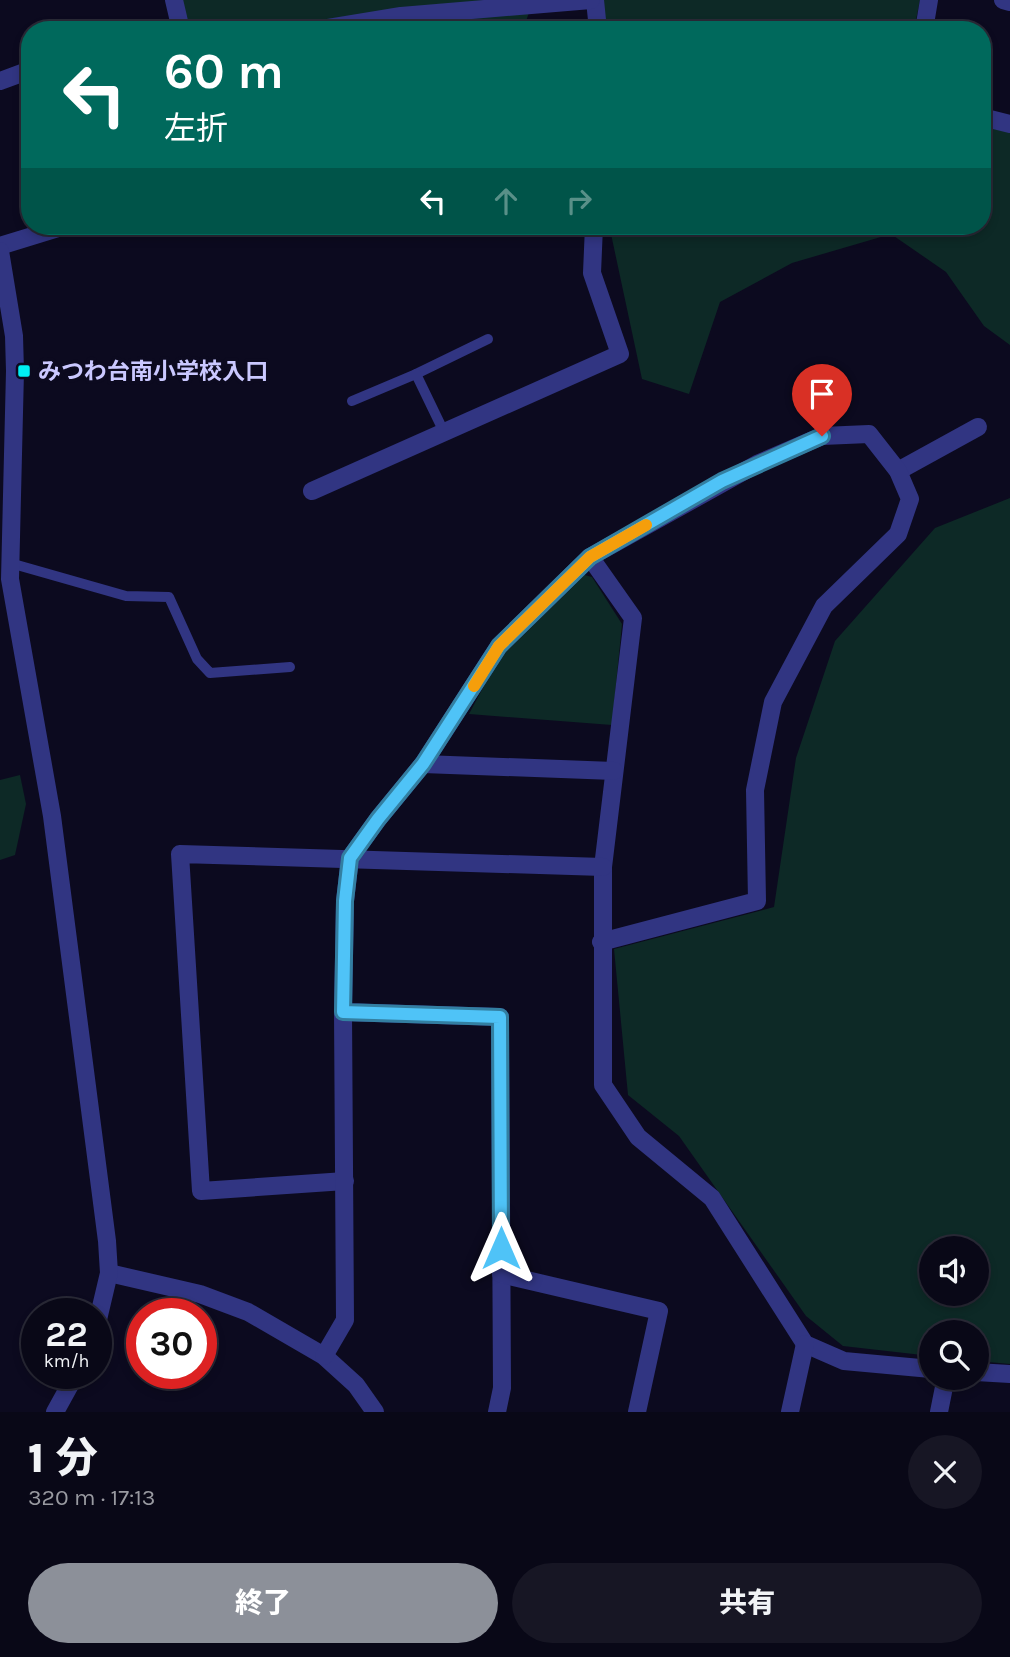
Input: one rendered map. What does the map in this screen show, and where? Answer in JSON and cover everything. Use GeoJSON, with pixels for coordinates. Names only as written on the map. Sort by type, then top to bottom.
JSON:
{"type":"FeatureCollection","features":[{"type":"Feature","properties":{"kind":"street"},"geometry":{"type":"LineString","coordinates":[[174,0],[179,21]]}},
{"type":"Feature","properties":{"kind":"street"},"geometry":{"type":"LineString","coordinates":[[371,21],[401,16],[593,0],[596,21]]}},
{"type":"Feature","properties":{"kind":"street"},"geometry":{"type":"LineString","coordinates":[[926,21],[929,0]]}},
{"type":"Feature","properties":{"kind":"street"},"geometry":{"type":"LineString","coordinates":[[1003,0],[1010,2]]}},
{"type":"Feature","properties":{"kind":"street"},"geometry":{"type":"LineString","coordinates":[[0,81],[21,73]]}},
{"type":"Feature","properties":{"kind":"street"},"geometry":{"type":"LineString","coordinates":[[991,119],[1010,124]]}},
{"type":"Feature","properties":{"kind":"street"},"geometry":{"type":"LineString","coordinates":[[40,235],[0,249],[14,335],[15,370],[7,574],[52,817],[107,1241],[109,1273],[103,1298]]}},
{"type":"Feature","properties":{"kind":"street"},"geometry":{"type":"LineString","coordinates":[[312,491],[620,354],[592,273],[594,235]]}},
{"type":"Feature","properties":{"kind":"street"},"geometry":{"type":"LineString","coordinates":[[898,471],[978,427]]}},
{"type":"Feature","properties":{"kind":"street"},"geometry":{"type":"LineString","coordinates":[[324,1356],[345,1320],[343,1012],[345,901],[350,858],[423,764],[499,646],[590,557],[722,481],[822,436],[869,434],[898,471],[910,499],[898,534],[824,606],[774,702],[755,790],[757,901],[601,942]]}},
{"type":"Feature","properties":{"kind":"street"},"geometry":{"type":"LineString","coordinates":[[590,557],[633,618],[603,867],[603,1086],[638,1137],[712,1198],[805,1344],[844,1361],[919,1367]]}},
{"type":"Feature","properties":{"kind":"street"},"geometry":{"type":"LineString","coordinates":[[423,764],[614,771]]}},
{"type":"Feature","properties":{"kind":"street"},"geometry":{"type":"LineString","coordinates":[[345,1181],[201,1191],[180,854],[603,867]]}},
{"type":"Feature","properties":{"kind":"street"},"geometry":{"type":"LineString","coordinates":[[343,1012],[500,1017],[502,1388],[497,1412]]}},
{"type":"Feature","properties":{"kind":"street"},"geometry":{"type":"LineString","coordinates":[[109,1273],[200,1294],[236,1308],[324,1356],[356,1385],[375,1412]]}},
{"type":"Feature","properties":{"kind":"street"},"geometry":{"type":"LineString","coordinates":[[501,1274],[659,1311],[637,1412]]}},
{"type":"Feature","properties":{"kind":"street"},"geometry":{"type":"LineString","coordinates":[[790,1412],[805,1344]]}},
{"type":"Feature","properties":{"kind":"street"},"geometry":{"type":"LineString","coordinates":[[989,1373],[1010,1374]]}},
{"type":"Feature","properties":{"kind":"street"},"geometry":{"type":"LineString","coordinates":[[55,1412],[68,1389]]}},
{"type":"Feature","properties":{"kind":"street"},"geometry":{"type":"LineString","coordinates":[[939,1412],[943,1390]]}},
{"type":"Feature","properties":{"kind":"lane"},"geometry":{"type":"LineString","coordinates":[[352,401],[488,339]]}},
{"type":"Feature","properties":{"kind":"lane"},"geometry":{"type":"LineString","coordinates":[[416,374],[444,432]]}},
{"type":"Feature","properties":{"kind":"lane"},"geometry":{"type":"LineString","coordinates":[[7,574],[126,596],[169,597],[197,659],[210,673],[290,667]]}},
{"type":"Feature","properties":{"kind":"green space"},"geometry":{"type":"Polygon","coordinates":[[[179,0],[537,0],[533,1],[526,21],[184,21],[179,0]]]}},
{"type":"Feature","properties":{"kind":"green space"},"geometry":{"type":"Polygon","coordinates":[[[603,0],[920,0],[916,21],[604,21],[603,0]]]}},
{"type":"Feature","properties":{"kind":"green space"},"geometry":{"type":"Polygon","coordinates":[[[991,116],[1010,126],[1010,345],[984,326],[946,272],[892,235],[991,235],[991,116]]]}},
{"type":"Feature","properties":{"kind":"green space"},"geometry":{"type":"Polygon","coordinates":[[[611,235],[888,235],[792,263],[720,302],[689,394],[642,379],[611,235]]]}},
{"type":"Feature","properties":{"kind":"green space"},"geometry":{"type":"Polygon","coordinates":[[[1010,498],[1010,1364],[989,1362],[989,1320],[919,1320],[919,1355],[843,1346],[806,1316],[679,1136],[628,1095],[614,949],[774,907],[796,758],[835,641],[935,528],[1010,498]]]}},
{"type":"Feature","properties":{"kind":"green space"},"geometry":{"type":"Polygon","coordinates":[[[581,574],[592,577],[622,624],[612,725],[469,714],[505,646],[581,574]]]}},
{"type":"Feature","properties":{"kind":"green space"},"geometry":{"type":"Polygon","coordinates":[[[20,775],[26,804],[15,855],[0,860],[0,780],[20,775]]]}},
{"type":"Feature","properties":{"kind":"slow traffic"},"geometry":{"type":"LineString","coordinates":[[474,686],[499,646],[590,557],[646,525]]}},
{"type":"Feature","properties":{"kind":"place","name":"みつわ台南小学校入口"},"geometry":{"type":"Point","coordinates":[24,371]}},
{"type":"Feature","properties":{"kind":"route"},"geometry":{"type":"LineString","coordinates":[[501,1248],[500,1017],[343,1012],[345,901],[350,858],[423,764],[499,646],[590,557],[722,481],[822,436]]}}]}
